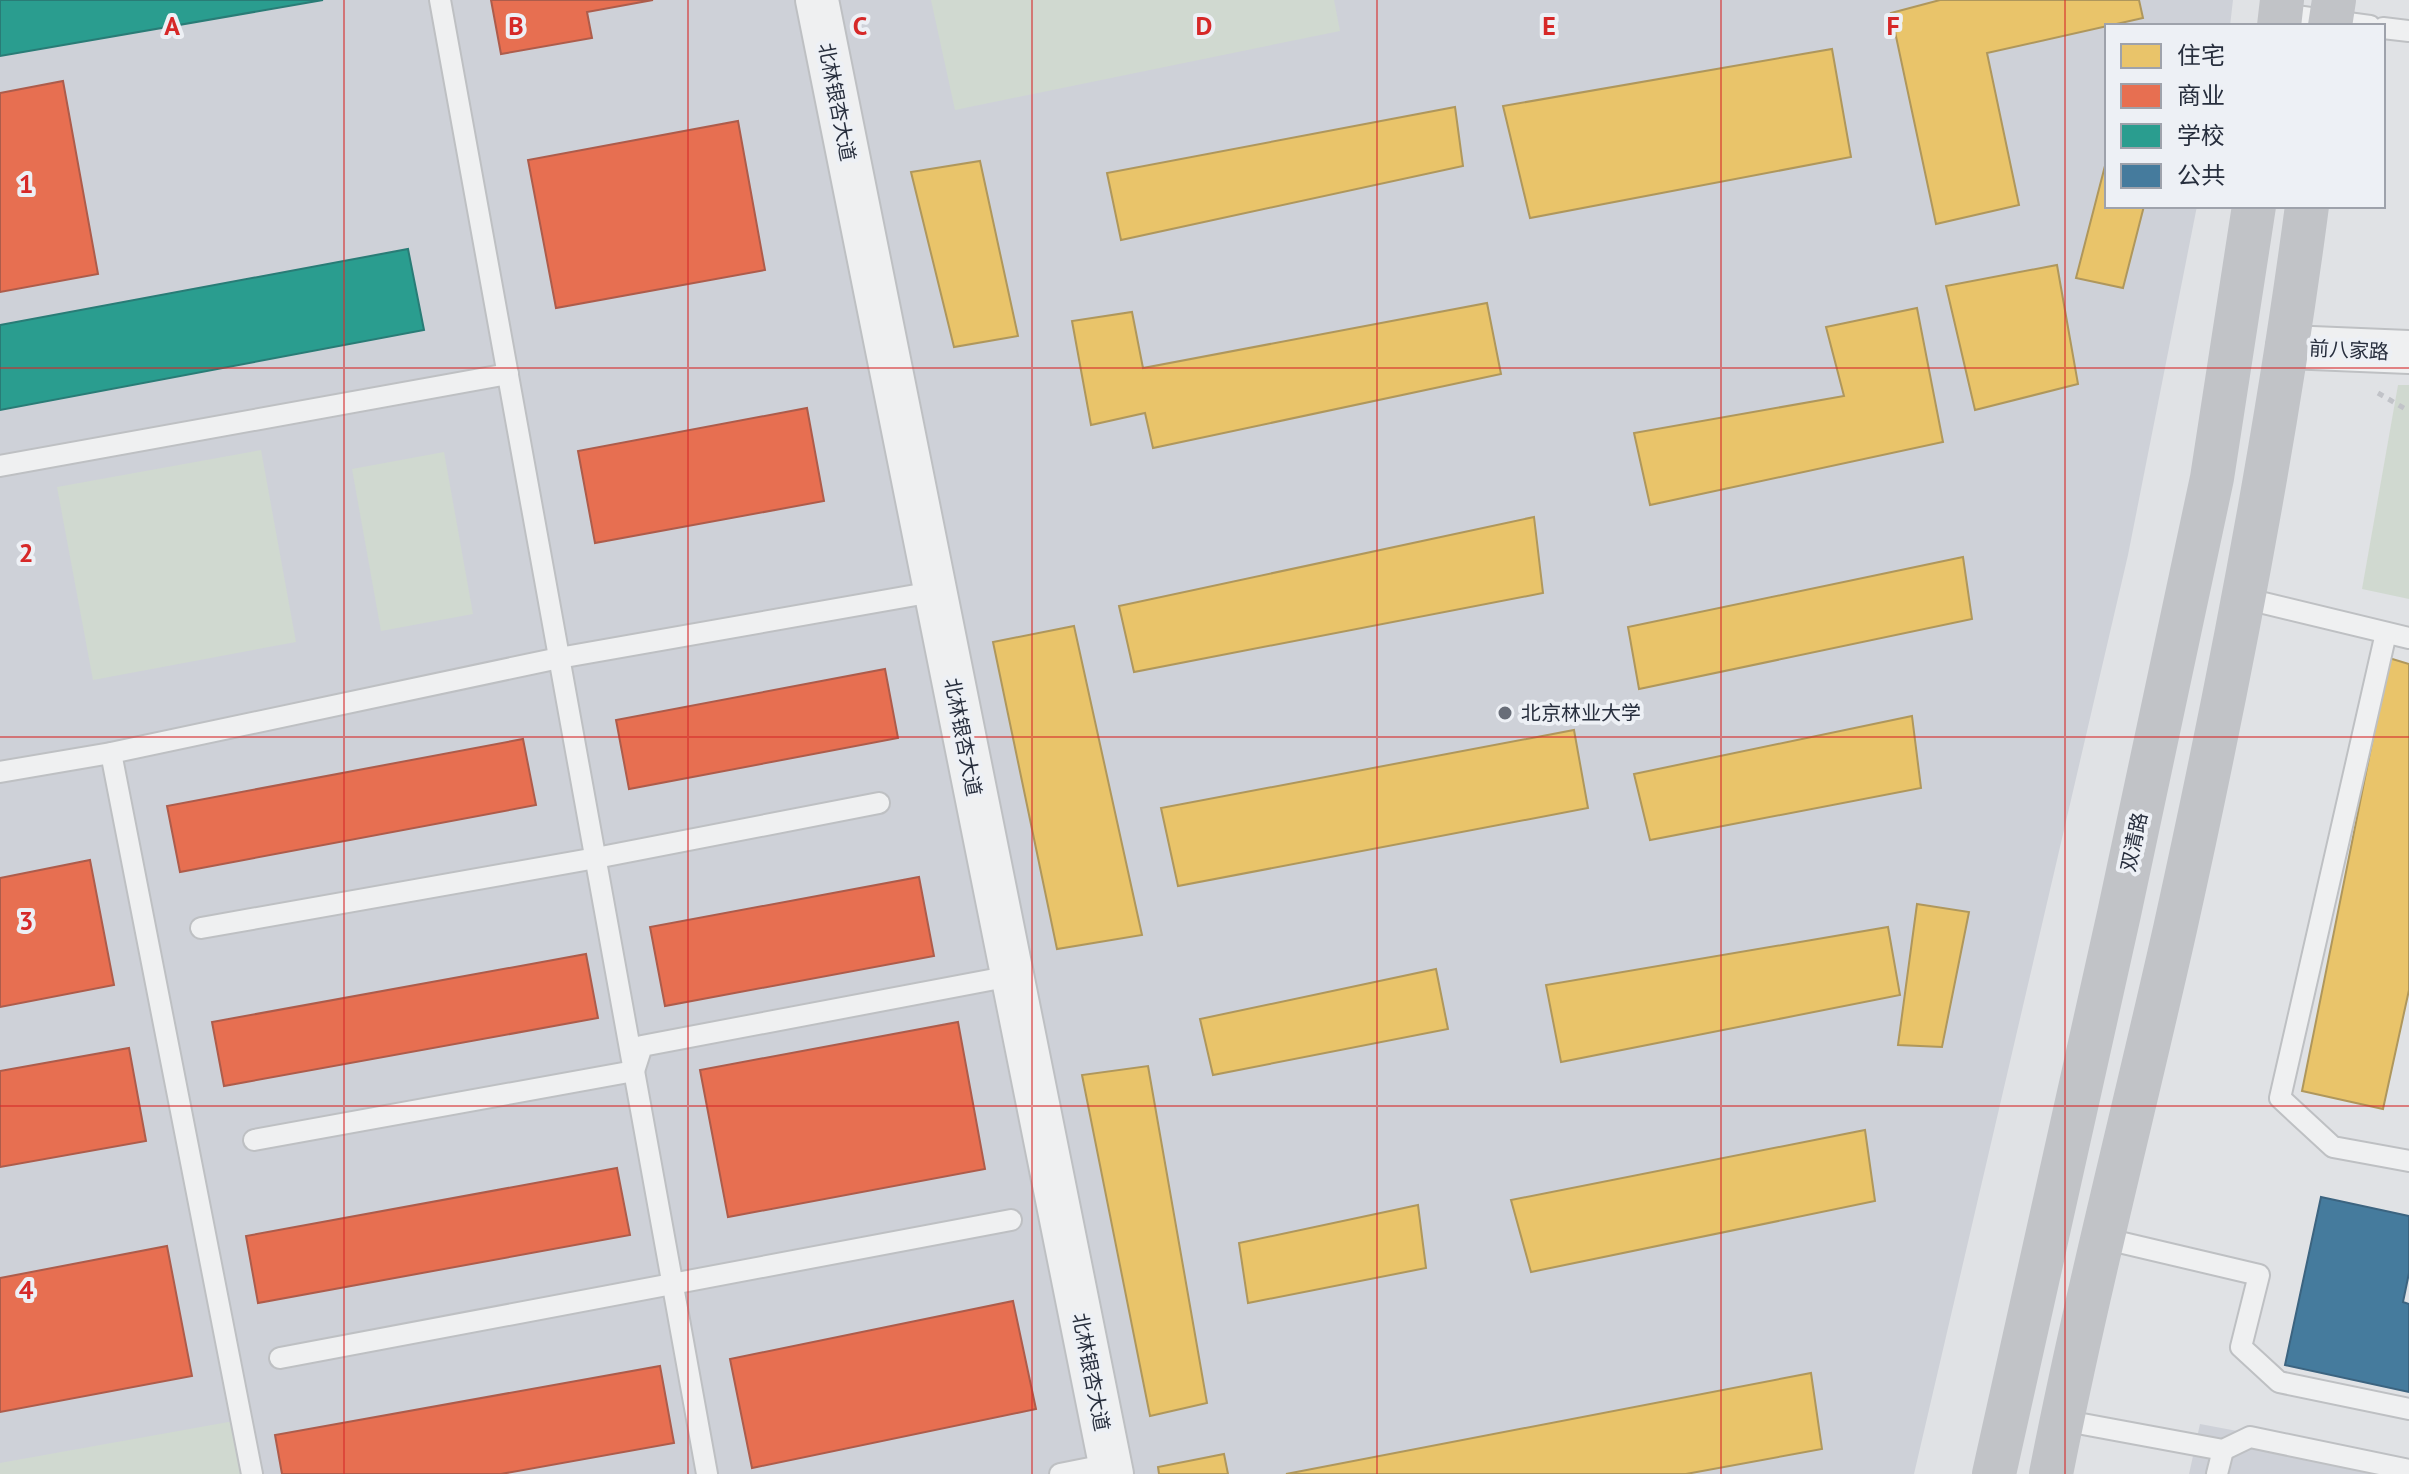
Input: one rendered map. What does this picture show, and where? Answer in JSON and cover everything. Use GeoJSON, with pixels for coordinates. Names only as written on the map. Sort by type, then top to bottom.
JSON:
{"type":"FeatureCollection","features":[{"type":"Feature","properties":{"kind":"main road","name":"双清路"},"geometry":{"type":"LineString","coordinates":[[1994,1474],[2116,930],[2212,478],[2254,208]]}},
{"type":"Feature","properties":{"kind":"main road"},"geometry":{"type":"LineString","coordinates":[[2051,1474],[2102,1238],[2175,928],[2243,598],[2288,347],[2307,208]]}},
{"type":"Feature","properties":{"kind":"street","name":"北林银杏大道"},"geometry":{"type":"LineString","coordinates":[[817,0],[933,592],[1111,1469]]}},
{"type":"Feature","properties":{"kind":"street","name":"前八家路"},"geometry":{"type":"LineString","coordinates":[[2288,347],[2409,352]]}},
{"type":"Feature","properties":{"kind":"lane"},"geometry":{"type":"LineString","coordinates":[[440,0],[707,1474]]}},
{"type":"Feature","properties":{"kind":"lane"},"geometry":{"type":"LineString","coordinates":[[2281,13],[2341,18]]}},
{"type":"Feature","properties":{"kind":"lane"},"geometry":{"type":"LineString","coordinates":[[2385,28],[2409,31]]}},
{"type":"Feature","properties":{"kind":"lane"},"geometry":{"type":"LineString","coordinates":[[0,466],[508,374]]}},
{"type":"Feature","properties":{"kind":"lane"},"geometry":{"type":"LineString","coordinates":[[0,772],[111,753],[559,658],[933,592]]}},
{"type":"Feature","properties":{"kind":"lane"},"geometry":{"type":"LineString","coordinates":[[2243,598],[2409,638]]}},
{"type":"Feature","properties":{"kind":"lane"},"geometry":{"type":"LineString","coordinates":[[2386,633],[2280,1098],[2333,1147],[2409,1161]]}},
{"type":"Feature","properties":{"kind":"lane"},"geometry":{"type":"LineString","coordinates":[[111,753],[252,1474]]}},
{"type":"Feature","properties":{"kind":"lane"},"geometry":{"type":"LineString","coordinates":[[201,928],[596,858],[879,803]]}},
{"type":"Feature","properties":{"kind":"lane"},"geometry":{"type":"LineString","coordinates":[[634,1071],[642,1046],[1011,976]]}},
{"type":"Feature","properties":{"kind":"lane"},"geometry":{"type":"LineString","coordinates":[[254,1140],[634,1071]]}},
{"type":"Feature","properties":{"kind":"lane"},"geometry":{"type":"LineString","coordinates":[[280,1358],[1011,1220]]}},
{"type":"Feature","properties":{"kind":"lane"},"geometry":{"type":"LineString","coordinates":[[2102,1238],[2259,1275],[2241,1347],[2279,1382],[2409,1409]]}},
{"type":"Feature","properties":{"kind":"lane"},"geometry":{"type":"LineString","coordinates":[[2061,1420],[2223,1450],[2250,1437],[2409,1470]]}},
{"type":"Feature","properties":{"kind":"lane"},"geometry":{"type":"LineString","coordinates":[[2217,1474],[2223,1450]]}},
{"type":"Feature","properties":{"kind":"lane"},"geometry":{"type":"LineString","coordinates":[[1060,1474],[1111,1469]]}},
{"type":"Feature","properties":{"kind":"path"},"geometry":{"type":"LineString","coordinates":[[2374,391],[2409,411]]}},
{"type":"Feature","properties":{"kind":"shaded area"},"geometry":{"type":"Polygon","coordinates":[[[0,0],[2233,0],[2230,24],[2105,24],[2105,208],[2197,208],[2128,555],[1914,1474],[0,1474],[0,0]]]}},
{"type":"Feature","properties":{"kind":"shaded area"},"geometry":{"type":"Polygon","coordinates":[[[931,0],[1334,0],[1340,31],[955,110],[931,0]]]}},
{"type":"Feature","properties":{"kind":"shaded area"},"geometry":{"type":"Polygon","coordinates":[[[2398,385],[2409,385],[2409,599],[2362,589],[2398,385]]]}},
{"type":"Feature","properties":{"kind":"shaded area"},"geometry":{"type":"Polygon","coordinates":[[[261,450],[296,642],[93,680],[57,487],[261,450]]]}},
{"type":"Feature","properties":{"kind":"shaded area"},"geometry":{"type":"Polygon","coordinates":[[[444,452],[473,614],[381,631],[352,469],[444,452]]]}},
{"type":"Feature","properties":{"kind":"shaded area"},"geometry":{"type":"Polygon","coordinates":[[[245,1419],[254,1474],[0,1474],[0,1463],[245,1419]]]}},
{"type":"Feature","properties":{"kind":"shaded area"},"geometry":{"type":"Polygon","coordinates":[[[2200,1424],[2409,1463],[2409,1474],[2189,1474],[2200,1424]]]}},
{"type":"Feature","properties":{"kind":"building: 住宅"},"geometry":{"type":"Polygon","coordinates":[[[1940,0],[2139,0],[2143,18],[2105,24],[2105,27],[1987,53],[2019,205],[1936,224],[1891,13],[1940,0]]]}},
{"type":"Feature","properties":{"kind":"building: 住宅"},"geometry":{"type":"Polygon","coordinates":[[[1832,49],[1851,157],[1530,218],[1503,106],[1832,49]]]}},
{"type":"Feature","properties":{"kind":"building: 住宅"},"geometry":{"type":"Polygon","coordinates":[[[1455,107],[1463,166],[1121,240],[1107,173],[1455,107]]]}},
{"type":"Feature","properties":{"kind":"building: 住宅"},"geometry":{"type":"Polygon","coordinates":[[[980,161],[1018,336],[954,347],[911,172],[980,161]]]}},
{"type":"Feature","properties":{"kind":"building: 住宅"},"geometry":{"type":"Polygon","coordinates":[[[2105,166],[2105,208],[2143,208],[2123,288],[2076,278],[2105,166]]]}},
{"type":"Feature","properties":{"kind":"building: 住宅"},"geometry":{"type":"Polygon","coordinates":[[[2057,265],[2078,384],[1975,410],[1946,286],[2057,265]]]}},
{"type":"Feature","properties":{"kind":"building: 住宅"},"geometry":{"type":"Polygon","coordinates":[[[1487,303],[1501,374],[1153,448],[1145,413],[1091,425],[1072,321],[1132,312],[1143,368],[1487,303]]]}},
{"type":"Feature","properties":{"kind":"building: 住宅"},"geometry":{"type":"Polygon","coordinates":[[[1917,308],[1943,442],[1650,505],[1634,433],[1844,396],[1826,327],[1917,308]]]}},
{"type":"Feature","properties":{"kind":"building: 住宅"},"geometry":{"type":"Polygon","coordinates":[[[1534,517],[1543,593],[1134,672],[1119,606],[1534,517]]]}},
{"type":"Feature","properties":{"kind":"building: 住宅"},"geometry":{"type":"Polygon","coordinates":[[[1963,557],[1972,619],[1639,689],[1628,627],[1963,557]]]}},
{"type":"Feature","properties":{"kind":"building: 住宅"},"geometry":{"type":"Polygon","coordinates":[[[1074,626],[1142,935],[1057,949],[993,642],[1074,626]]]}},
{"type":"Feature","properties":{"kind":"building: 住宅"},"geometry":{"type":"Polygon","coordinates":[[[2389,658],[2409,664],[2409,990],[2383,1109],[2302,1091],[2389,658]]]}},
{"type":"Feature","properties":{"kind":"building: 住宅"},"geometry":{"type":"Polygon","coordinates":[[[1912,716],[1921,788],[1650,840],[1634,774],[1912,716]]]}},
{"type":"Feature","properties":{"kind":"building: 住宅"},"geometry":{"type":"Polygon","coordinates":[[[1574,730],[1588,808],[1178,886],[1161,808],[1574,730]]]}},
{"type":"Feature","properties":{"kind":"building: 住宅"},"geometry":{"type":"Polygon","coordinates":[[[1917,904],[1969,912],[1942,1047],[1898,1045],[1917,904]]]}},
{"type":"Feature","properties":{"kind":"building: 住宅"},"geometry":{"type":"Polygon","coordinates":[[[1888,927],[1900,995],[1561,1062],[1546,985],[1888,927]]]}},
{"type":"Feature","properties":{"kind":"building: 住宅"},"geometry":{"type":"Polygon","coordinates":[[[1436,969],[1448,1029],[1213,1075],[1200,1019],[1436,969]]]}},
{"type":"Feature","properties":{"kind":"building: 住宅"},"geometry":{"type":"Polygon","coordinates":[[[1148,1066],[1207,1403],[1150,1416],[1082,1075],[1148,1066]]]}},
{"type":"Feature","properties":{"kind":"building: 住宅"},"geometry":{"type":"Polygon","coordinates":[[[1865,1130],[1875,1201],[1531,1272],[1511,1200],[1865,1130]]]}},
{"type":"Feature","properties":{"kind":"building: 住宅"},"geometry":{"type":"Polygon","coordinates":[[[1418,1205],[1426,1268],[1248,1303],[1239,1243],[1418,1205]]]}},
{"type":"Feature","properties":{"kind":"building: 住宅"},"geometry":{"type":"Polygon","coordinates":[[[1811,1373],[1822,1449],[1686,1474],[1286,1474],[1811,1373]]]}},
{"type":"Feature","properties":{"kind":"building: 住宅"},"geometry":{"type":"Polygon","coordinates":[[[1224,1454],[1228,1474],[1159,1474],[1158,1467],[1224,1454]]]}},
{"type":"Feature","properties":{"kind":"building: 商业"},"geometry":{"type":"Polygon","coordinates":[[[491,0],[653,0],[587,12],[592,38],[501,54],[491,0]]]}},
{"type":"Feature","properties":{"kind":"building: 商业"},"geometry":{"type":"Polygon","coordinates":[[[63,81],[98,274],[0,292],[0,93],[63,81]]]}},
{"type":"Feature","properties":{"kind":"building: 商业"},"geometry":{"type":"Polygon","coordinates":[[[738,121],[765,270],[556,308],[528,160],[738,121]]]}},
{"type":"Feature","properties":{"kind":"building: 商业"},"geometry":{"type":"Polygon","coordinates":[[[807,408],[824,501],[595,543],[578,451],[807,408]]]}},
{"type":"Feature","properties":{"kind":"building: 商业"},"geometry":{"type":"Polygon","coordinates":[[[885,669],[898,738],[629,789],[616,720],[885,669]]]}},
{"type":"Feature","properties":{"kind":"building: 商业"},"geometry":{"type":"Polygon","coordinates":[[[523,739],[536,805],[180,872],[167,806],[523,739]]]}},
{"type":"Feature","properties":{"kind":"building: 商业"},"geometry":{"type":"Polygon","coordinates":[[[90,860],[114,985],[0,1007],[0,878],[90,860]]]}},
{"type":"Feature","properties":{"kind":"building: 商业"},"geometry":{"type":"Polygon","coordinates":[[[919,877],[934,956],[665,1006],[650,927],[919,877]]]}},
{"type":"Feature","properties":{"kind":"building: 商业"},"geometry":{"type":"Polygon","coordinates":[[[586,954],[598,1018],[224,1086],[212,1022],[586,954]]]}},
{"type":"Feature","properties":{"kind":"building: 商业"},"geometry":{"type":"Polygon","coordinates":[[[958,1022],[985,1169],[728,1217],[700,1070],[958,1022]]]}},
{"type":"Feature","properties":{"kind":"building: 商业"},"geometry":{"type":"Polygon","coordinates":[[[129,1048],[146,1141],[0,1167],[0,1071],[129,1048]]]}},
{"type":"Feature","properties":{"kind":"building: 商业"},"geometry":{"type":"Polygon","coordinates":[[[617,1168],[630,1235],[258,1303],[246,1236],[617,1168]]]}},
{"type":"Feature","properties":{"kind":"building: 商业"},"geometry":{"type":"Polygon","coordinates":[[[167,1246],[192,1376],[0,1412],[0,1278],[167,1246]]]}},
{"type":"Feature","properties":{"kind":"building: 商业"},"geometry":{"type":"Polygon","coordinates":[[[1013,1301],[1036,1409],[752,1468],[730,1359],[1013,1301]]]}},
{"type":"Feature","properties":{"kind":"building: 商业"},"geometry":{"type":"Polygon","coordinates":[[[660,1366],[674,1443],[501,1474],[282,1474],[275,1435],[660,1366]]]}},
{"type":"Feature","properties":{"kind":"building: 学校"},"geometry":{"type":"Polygon","coordinates":[[[0,0],[323,0],[0,56],[0,0]]]}},
{"type":"Feature","properties":{"kind":"building: 学校"},"geometry":{"type":"Polygon","coordinates":[[[408,249],[424,330],[0,410],[0,325],[408,249]]]}},
{"type":"Feature","properties":{"kind":"building: 公共"},"geometry":{"type":"Polygon","coordinates":[[[2321,1197],[2409,1216],[2409,1273],[2403,1302],[2409,1304],[2409,1392],[2285,1365],[2321,1197]]]}},
{"type":"Feature","properties":{"kind":"place","name":"北京林业大学"},"geometry":{"type":"Point","coordinates":[1505,713]}}]}
